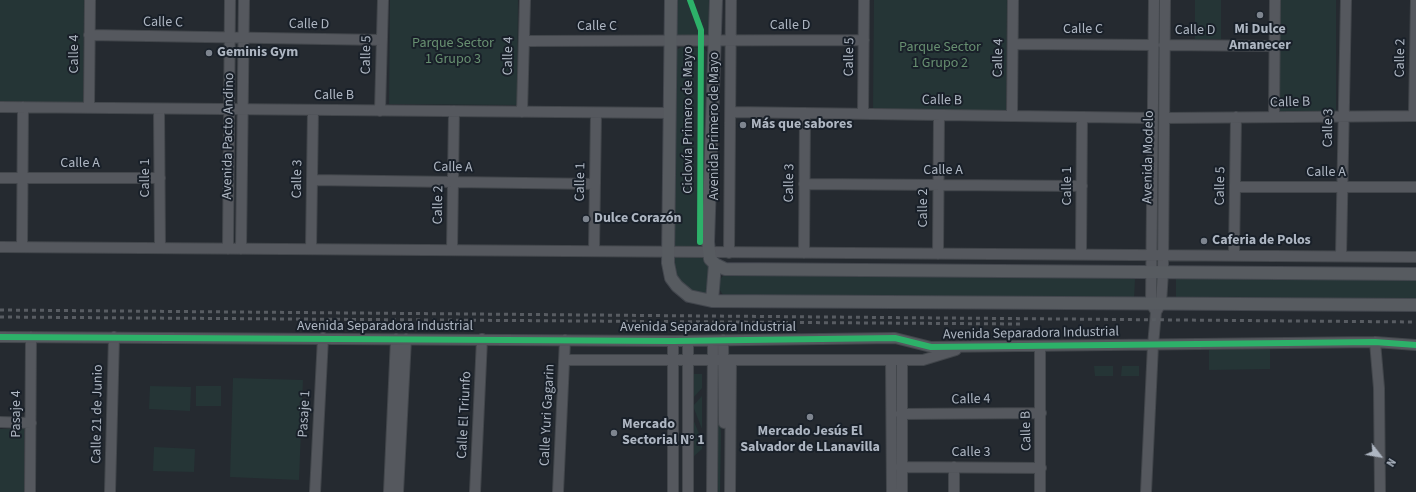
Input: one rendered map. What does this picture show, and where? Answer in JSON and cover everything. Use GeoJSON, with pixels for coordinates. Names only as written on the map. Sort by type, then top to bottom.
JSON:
{"type":"FeatureCollection","features":[{"type":"Feature","properties":{"kind":"main road"},"geometry":{"type":"LineString","coordinates":[[668,252],[671,0]]}},
{"type":"Feature","properties":{"kind":"main road","name":"Avenida Primero de Mayo"},"geometry":{"type":"LineString","coordinates":[[709,252],[716,0]]}},
{"type":"Feature","properties":{"kind":"main road","name":"Avenida Separadora Industrial"},"geometry":{"type":"LineString","coordinates":[[668,252],[669,270],[677,286],[689,296],[712,301],[1156,306],[1416,305]]}},
{"type":"Feature","properties":{"kind":"main road"},"geometry":{"type":"LineString","coordinates":[[709,252],[710,259],[715,264],[732,270],[1416,274]]}},
{"type":"Feature","properties":{"kind":"main road","name":"Avenida Separadora Industrial"},"geometry":{"type":"LineString","coordinates":[[712,301],[715,264]]}},
{"type":"Feature","properties":{"kind":"street","name":"Calle 4"},"geometry":{"type":"LineString","coordinates":[[89,108],[90,0]]}},
{"type":"Feature","properties":{"kind":"street","name":"Avenida Pacto Andino"},"geometry":{"type":"LineString","coordinates":[[230,0],[237,38],[244,109],[241,249]]}},
{"type":"Feature","properties":{"kind":"street","name":"Avenida Pacto Andino"},"geometry":{"type":"LineString","coordinates":[[228,248],[229,109],[237,38],[244,0]]}},
{"type":"Feature","properties":{"kind":"street","name":"Calle 5"},"geometry":{"type":"LineString","coordinates":[[380,111],[383,0]]}},
{"type":"Feature","properties":{"kind":"street","name":"Calle 4"},"geometry":{"type":"LineString","coordinates":[[522,112],[525,0]]}},
{"type":"Feature","properties":{"kind":"street","name":"Avenida Primero de Mayo"},"geometry":{"type":"LineString","coordinates":[[729,252],[731,0]]}},
{"type":"Feature","properties":{"kind":"street","name":"Calle 5"},"geometry":{"type":"LineString","coordinates":[[863,114],[864,0]]}},
{"type":"Feature","properties":{"kind":"street","name":"Calle 4"},"geometry":{"type":"LineString","coordinates":[[1012,116],[1013,0]]}},
{"type":"Feature","properties":{"kind":"street","name":"Avenida Modelo"},"geometry":{"type":"LineString","coordinates":[[1154,0],[1159,45]]}},
{"type":"Feature","properties":{"kind":"street","name":"Avenida Modelo"},"geometry":{"type":"LineString","coordinates":[[1146,492],[1157,272],[1159,45],[1165,0]]}},
{"type":"Feature","properties":{"kind":"street"},"geometry":{"type":"LineString","coordinates":[[1274,117],[1275,0]]}},
{"type":"Feature","properties":{"kind":"street","name":"Calle 3"},"geometry":{"type":"LineString","coordinates":[[1341,256],[1346,0]]}},
{"type":"Feature","properties":{"kind":"street","name":"Calle 2"},"geometry":{"type":"LineString","coordinates":[[1415,116],[1416,0]]}},
{"type":"Feature","properties":{"kind":"street","name":"Calle C"},"geometry":{"type":"LineString","coordinates":[[89,35],[237,38]]}},
{"type":"Feature","properties":{"kind":"street","name":"Calle D"},"geometry":{"type":"LineString","coordinates":[[237,38],[382,40]]}},
{"type":"Feature","properties":{"kind":"street","name":"Calle D"},"geometry":{"type":"LineString","coordinates":[[716,41],[864,40]]}},
{"type":"Feature","properties":{"kind":"street","name":"Calle C"},"geometry":{"type":"LineString","coordinates":[[524,41],[716,41]]}},
{"type":"Feature","properties":{"kind":"street","name":"Calle C"},"geometry":{"type":"LineString","coordinates":[[1013,44],[1159,45]]}},
{"type":"Feature","properties":{"kind":"street","name":"Calle D"},"geometry":{"type":"LineString","coordinates":[[1159,45],[1274,46]]}},
{"type":"Feature","properties":{"kind":"street","name":"Calle B"},"geometry":{"type":"LineString","coordinates":[[0,107],[669,113]]}},
{"type":"Feature","properties":{"kind":"street"},"geometry":{"type":"LineString","coordinates":[[22,247],[23,107]]}},
{"type":"Feature","properties":{"kind":"street","name":"Calle 1"},"geometry":{"type":"LineString","coordinates":[[159,109],[160,248]]}},
{"type":"Feature","properties":{"kind":"street","name":"Calle 3"},"geometry":{"type":"LineString","coordinates":[[311,249],[312,110]]}},
{"type":"Feature","properties":{"kind":"street","name":"Calle 2"},"geometry":{"type":"LineString","coordinates":[[452,250],[454,112]]}},
{"type":"Feature","properties":{"kind":"street","name":"Calle B"},"geometry":{"type":"LineString","coordinates":[[730,112],[1158,118],[1415,116]]}},
{"type":"Feature","properties":{"kind":"street","name":"Calle 1"},"geometry":{"type":"LineString","coordinates":[[594,251],[596,113]]}},
{"type":"Feature","properties":{"kind":"street","name":"Calle 3"},"geometry":{"type":"LineString","coordinates":[[804,253],[805,113]]}},
{"type":"Feature","properties":{"kind":"street","name":"Calle 2"},"geometry":{"type":"LineString","coordinates":[[938,254],[939,115]]}},
{"type":"Feature","properties":{"kind":"street","name":"Calle 1"},"geometry":{"type":"LineString","coordinates":[[1081,254],[1082,117]]}},
{"type":"Feature","properties":{"kind":"street","name":"Calle 5"},"geometry":{"type":"LineString","coordinates":[[1234,255],[1236,117]]}},
{"type":"Feature","properties":{"kind":"street","name":"Calle A"},"geometry":{"type":"LineString","coordinates":[[0,178],[160,178]]}},
{"type":"Feature","properties":{"kind":"street","name":"Calle A"},"geometry":{"type":"LineString","coordinates":[[312,180],[595,184]]}},
{"type":"Feature","properties":{"kind":"street","name":"Calle A"},"geometry":{"type":"LineString","coordinates":[[804,184],[1082,186]]}},
{"type":"Feature","properties":{"kind":"street","name":"Calle A"},"geometry":{"type":"LineString","coordinates":[[1235,186],[1416,187]]}},
{"type":"Feature","properties":{"kind":"street"},"geometry":{"type":"LineString","coordinates":[[0,246],[1416,257]]}},
{"type":"Feature","properties":{"kind":"street","name":"Avenida Separadora Industrial"},"geometry":{"type":"LineString","coordinates":[[0,337],[673,341],[895,338],[931,347],[1375,342],[1416,345]]}},
{"type":"Feature","properties":{"kind":"street","name":"Pasaje 4"},"geometry":{"type":"LineString","coordinates":[[30,492],[31,337]]}},
{"type":"Feature","properties":{"kind":"street","name":"Calle 21 de Junio"},"geometry":{"type":"LineString","coordinates":[[110,492],[114,337]]}},
{"type":"Feature","properties":{"kind":"street","name":"Pasaje 1"},"geometry":{"type":"LineString","coordinates":[[315,492],[323,338]]}},
{"type":"Feature","properties":{"kind":"street"},"geometry":{"type":"LineString","coordinates":[[398,492],[398,422],[401,339]]}},
{"type":"Feature","properties":{"kind":"street","name":"Calle El Triunfo"},"geometry":{"type":"LineString","coordinates":[[475,492],[482,339]]}},
{"type":"Feature","properties":{"kind":"street","name":"Calle Yuri Gagarin"},"geometry":{"type":"LineString","coordinates":[[558,492],[565,340]]}},
{"type":"Feature","properties":{"kind":"street"},"geometry":{"type":"LineString","coordinates":[[712,492],[713,340]]}},
{"type":"Feature","properties":{"kind":"street"},"geometry":{"type":"LineString","coordinates":[[723,340],[727,360],[731,442],[730,492]]}},
{"type":"Feature","properties":{"kind":"street"},"geometry":{"type":"LineString","coordinates":[[673,341],[673,492]]}},
{"type":"Feature","properties":{"kind":"street"},"geometry":{"type":"LineString","coordinates":[[688,341],[688,492]]}},
{"type":"Feature","properties":{"kind":"street"},"geometry":{"type":"LineString","coordinates":[[1375,342],[1379,388],[1380,492]]}},
{"type":"Feature","properties":{"kind":"street","name":"Avenida Separadora Industrial"},"geometry":{"type":"LineString","coordinates":[[564,360],[923,360],[966,346]]}},
{"type":"Feature","properties":{"kind":"street","name":"Calle B"},"geometry":{"type":"LineString","coordinates":[[1040,346],[1040,492]]}},
{"type":"Feature","properties":{"kind":"street"},"geometry":{"type":"LineString","coordinates":[[891,360],[892,492]]}},
{"type":"Feature","properties":{"kind":"street"},"geometry":{"type":"LineString","coordinates":[[902,360],[902,492]]}},
{"type":"Feature","properties":{"kind":"street","name":"Calle 4"},"geometry":{"type":"LineString","coordinates":[[901,414],[1040,413]]}},
{"type":"Feature","properties":{"kind":"street"},"geometry":{"type":"LineString","coordinates":[[0,422],[30,423]]}},
{"type":"Feature","properties":{"kind":"street"},"geometry":{"type":"LineString","coordinates":[[389,492],[398,422]]}},
{"type":"Feature","properties":{"kind":"street","name":"Calle 3"},"geometry":{"type":"LineString","coordinates":[[901,467],[1041,468]]}},
{"type":"Feature","properties":{"kind":"street"},"geometry":{"type":"LineString","coordinates":[[954,467],[954,492]]}},
{"type":"Feature","properties":{"kind":"green space"},"geometry":{"type":"Polygon","coordinates":[[[0,0],[84,0],[83,102],[0,102],[0,0]]]}},
{"type":"Feature","properties":{"kind":"green space","name":"Parque Sector 1 Grupo 3"},"geometry":{"type":"Polygon","coordinates":[[[390,0],[518,0],[517,105],[389,104],[390,0]]]}},
{"type":"Feature","properties":{"kind":"green space"},"geometry":{"type":"Polygon","coordinates":[[[674,0],[709,0],[708,33],[706,36],[680,38],[675,35],[674,0]]]}},
{"type":"Feature","properties":{"kind":"green space","name":"Parque Sector 1 Grupo 2"},"geometry":{"type":"Polygon","coordinates":[[[874,0],[1007,0],[1006,112],[873,111],[874,0]]]}},
{"type":"Feature","properties":{"kind":"green space"},"geometry":{"type":"Polygon","coordinates":[[[1195,0],[1221,0],[1221,39],[1195,39],[1195,0]]]}},
{"type":"Feature","properties":{"kind":"green space"},"geometry":{"type":"Polygon","coordinates":[[[1279,0],[1336,0],[1336,112],[1279,112],[1279,0]]]}},
{"type":"Feature","properties":{"kind":"green space"},"geometry":{"type":"Polygon","coordinates":[[[681,47],[704,48],[708,53],[705,244],[703,247],[677,248],[674,245],[675,51],[681,47]]]}},
{"type":"Feature","properties":{"kind":"green space"},"geometry":{"type":"Polygon","coordinates":[[[670,254],[708,254],[710,298],[700,298],[677,283],[670,254]]]}},
{"type":"Feature","properties":{"kind":"green space"},"geometry":{"type":"Polygon","coordinates":[[[725,274],[1135,278],[1134,299],[927,296],[818,297],[723,295],[718,287],[719,280],[725,274]]]}},
{"type":"Feature","properties":{"kind":"green space"},"geometry":{"type":"Polygon","coordinates":[[[1176,276],[1416,280],[1416,300],[1176,299],[1176,276]]]}},
{"type":"Feature","properties":{"kind":"green space"},"geometry":{"type":"Polygon","coordinates":[[[1209,349],[1270,349],[1270,369],[1209,370],[1209,349]]]}},
{"type":"Feature","properties":{"kind":"green space"},"geometry":{"type":"Polygon","coordinates":[[[1094,366],[1113,366],[1113,376],[1095,376],[1094,366]]]}},
{"type":"Feature","properties":{"kind":"green space"},"geometry":{"type":"Polygon","coordinates":[[[1122,366],[1139,366],[1139,376],[1121,376],[1122,366]]]}},
{"type":"Feature","properties":{"kind":"green space"},"geometry":{"type":"Polygon","coordinates":[[[718,373],[721,435],[720,492],[715,492],[718,373]]]}},
{"type":"Feature","properties":{"kind":"green space"},"geometry":{"type":"Polygon","coordinates":[[[693,374],[702,374],[702,388],[693,398],[693,374]]]}},
{"type":"Feature","properties":{"kind":"green space"},"geometry":{"type":"Polygon","coordinates":[[[233,378],[303,380],[299,480],[230,477],[233,378]]]}},
{"type":"Feature","properties":{"kind":"green space"},"geometry":{"type":"Polygon","coordinates":[[[150,386],[191,387],[190,411],[149,409],[150,386]]]}},
{"type":"Feature","properties":{"kind":"green space"},"geometry":{"type":"Polygon","coordinates":[[[196,386],[221,386],[221,406],[196,406],[196,386]]]}},
{"type":"Feature","properties":{"kind":"green space"},"geometry":{"type":"Polygon","coordinates":[[[702,396],[702,429],[693,406],[702,396]]]}},
{"type":"Feature","properties":{"kind":"green space"},"geometry":{"type":"Polygon","coordinates":[[[693,419],[702,441],[702,449],[693,457],[693,419]]]}},
{"type":"Feature","properties":{"kind":"green space"},"geometry":{"type":"Polygon","coordinates":[[[24,428],[24,492],[0,492],[0,429],[24,428]]]}},
{"type":"Feature","properties":{"kind":"green space"},"geometry":{"type":"Polygon","coordinates":[[[154,447],[195,449],[194,472],[153,471],[154,447]]]}},
{"type":"Feature","properties":{"kind":"railway"},"geometry":{"type":"LineString","coordinates":[[0,310],[1416,322]]}},
{"type":"Feature","properties":{"kind":"railway"},"geometry":{"type":"LineString","coordinates":[[0,317],[1020,324]]}},
{"type":"Feature","properties":{"kind":"cycle path","name":"Ciclovía Primero de Mayo"},"geometry":{"type":"LineString","coordinates":[[690,0],[701,30],[700,242]]}},
{"type":"Feature","properties":{"kind":"cycle path"},"geometry":{"type":"LineString","coordinates":[[0,337],[673,341],[895,338],[931,347],[1375,342],[1416,345]]}},
{"type":"Feature","properties":{"kind":"place","name":"Mi Dulce Amanecer"},"geometry":{"type":"Point","coordinates":[1260,15]}},
{"type":"Feature","properties":{"kind":"place","name":"Geminis Gym"},"geometry":{"type":"Point","coordinates":[209,53]}},
{"type":"Feature","properties":{"kind":"place","name":"Más que sabores"},"geometry":{"type":"Point","coordinates":[743,125]}},
{"type":"Feature","properties":{"kind":"place","name":"Dulce Corazón"},"geometry":{"type":"Point","coordinates":[586,219]}},
{"type":"Feature","properties":{"kind":"place","name":"Caferia de Polos"},"geometry":{"type":"Point","coordinates":[1204,241]}},
{"type":"Feature","properties":{"kind":"place","name":"Mercado Jesús El Salvador de LLanavilla"},"geometry":{"type":"Point","coordinates":[810,417]}},
{"type":"Feature","properties":{"kind":"place","name":"Mercado Sectorial N° 1"},"geometry":{"type":"Point","coordinates":[614,433]}}]}
